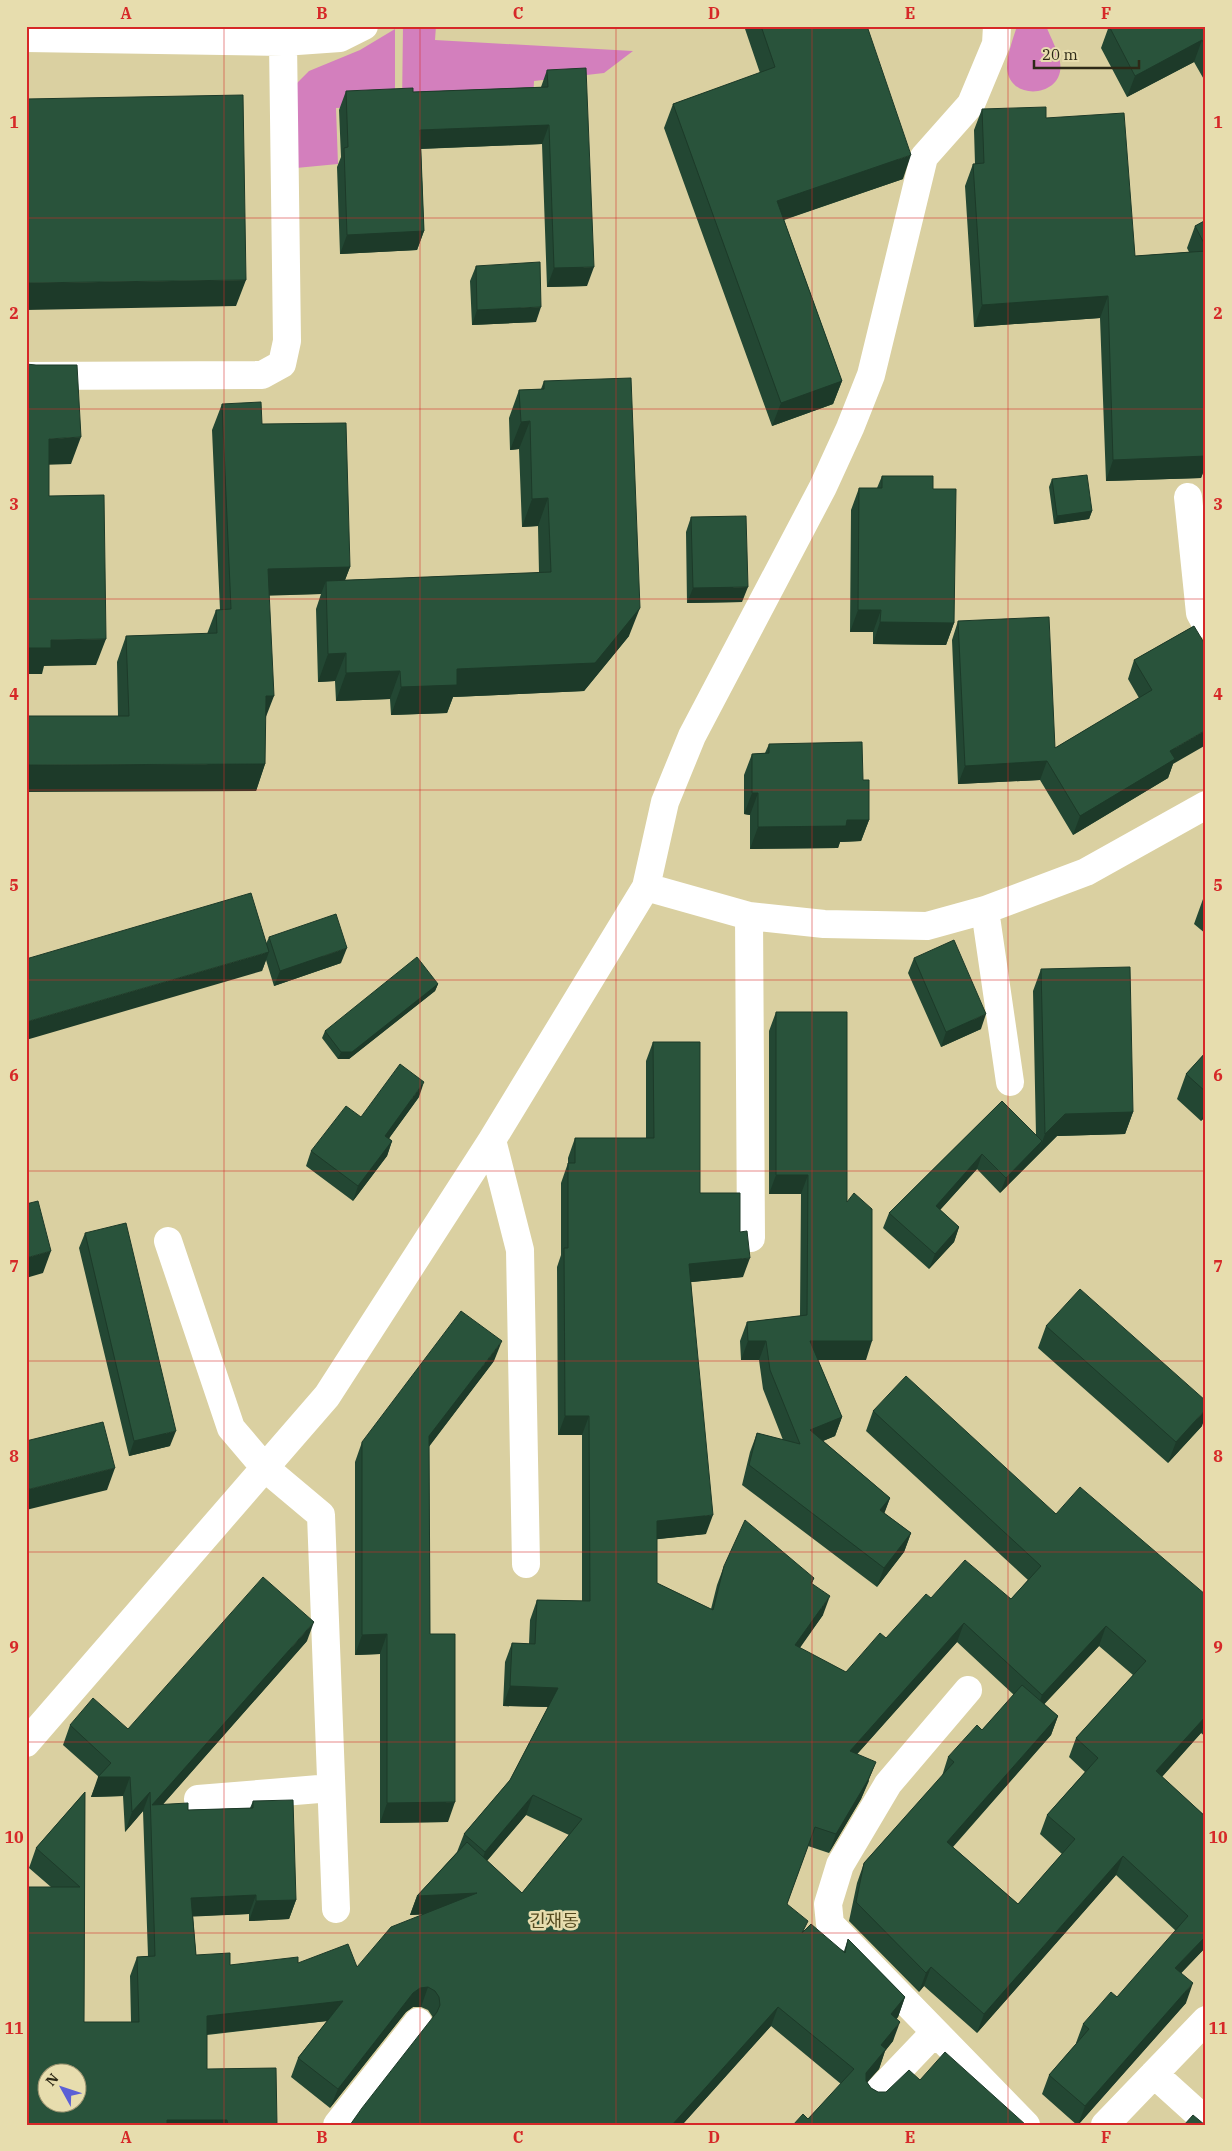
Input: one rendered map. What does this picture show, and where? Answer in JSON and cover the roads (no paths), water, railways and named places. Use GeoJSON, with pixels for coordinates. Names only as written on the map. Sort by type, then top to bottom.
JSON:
{"type":"FeatureCollection","features":[{"type":"Feature","properties":{"kind":"street"},"geometry":{"type":"LineString","coordinates":[[26,38],[283,42],[340,38],[364,26]]}},
{"type":"Feature","properties":{"kind":"street"},"geometry":{"type":"LineString","coordinates":[[26,1743],[328,1396],[492,1140],[646,887],[665,802],[692,736],[823,486],[850,428],[871,375],[924,157],[971,104],[996,44],[997,26]]}},
{"type":"Feature","properties":{"kind":"street"},"geometry":{"type":"LineString","coordinates":[[26,376],[262,375],[282,364],[287,341],[283,42]]}},
{"type":"Feature","properties":{"kind":"street"},"geometry":{"type":"LineString","coordinates":[[1188,497],[1200,613],[1206,624]]}},
{"type":"Feature","properties":{"kind":"street"},"geometry":{"type":"LineString","coordinates":[[646,887],[749,916],[824,924],[927,926],[985,910],[1086,872],[1206,805]]}},
{"type":"Feature","properties":{"kind":"street"},"geometry":{"type":"LineString","coordinates":[[985,910],[1010,1082]]}},
{"type":"Feature","properties":{"kind":"street"},"geometry":{"type":"LineString","coordinates":[[749,916],[751,1238]]}},
{"type":"Feature","properties":{"kind":"street"},"geometry":{"type":"LineString","coordinates":[[492,1140],[520,1250],[526,1564]]}},
{"type":"Feature","properties":{"kind":"street"},"geometry":{"type":"LineString","coordinates":[[168,1241],[231,1428],[266,1468],[321,1515],[336,1908]]}},
{"type":"Feature","properties":{"kind":"street"},"geometry":{"type":"LineString","coordinates":[[968,1690],[888,1784],[840,1865],[828,1904],[830,1924],[1026,2125]]}},
{"type":"Feature","properties":{"kind":"street"},"geometry":{"type":"LineString","coordinates":[[198,1799],[331,1788]]}},
{"type":"Feature","properties":{"kind":"street"},"geometry":{"type":"LineString","coordinates":[[1105,2125],[1206,2020]]}},
{"type":"Feature","properties":{"kind":"street"},"geometry":{"type":"LineString","coordinates":[[337,2125],[418,2022]]}},
{"type":"Feature","properties":{"kind":"street"},"geometry":{"type":"LineString","coordinates":[[874,2096],[935,2032]]}},
{"type":"Feature","properties":{"kind":"street"},"geometry":{"type":"LineString","coordinates":[[1154,2074],[1206,2121]]}},
{"type":"Feature","properties":{"kind":"district","name":"긴재동"},"geometry":{"type":"Point","coordinates":[554,1921]}}]}
